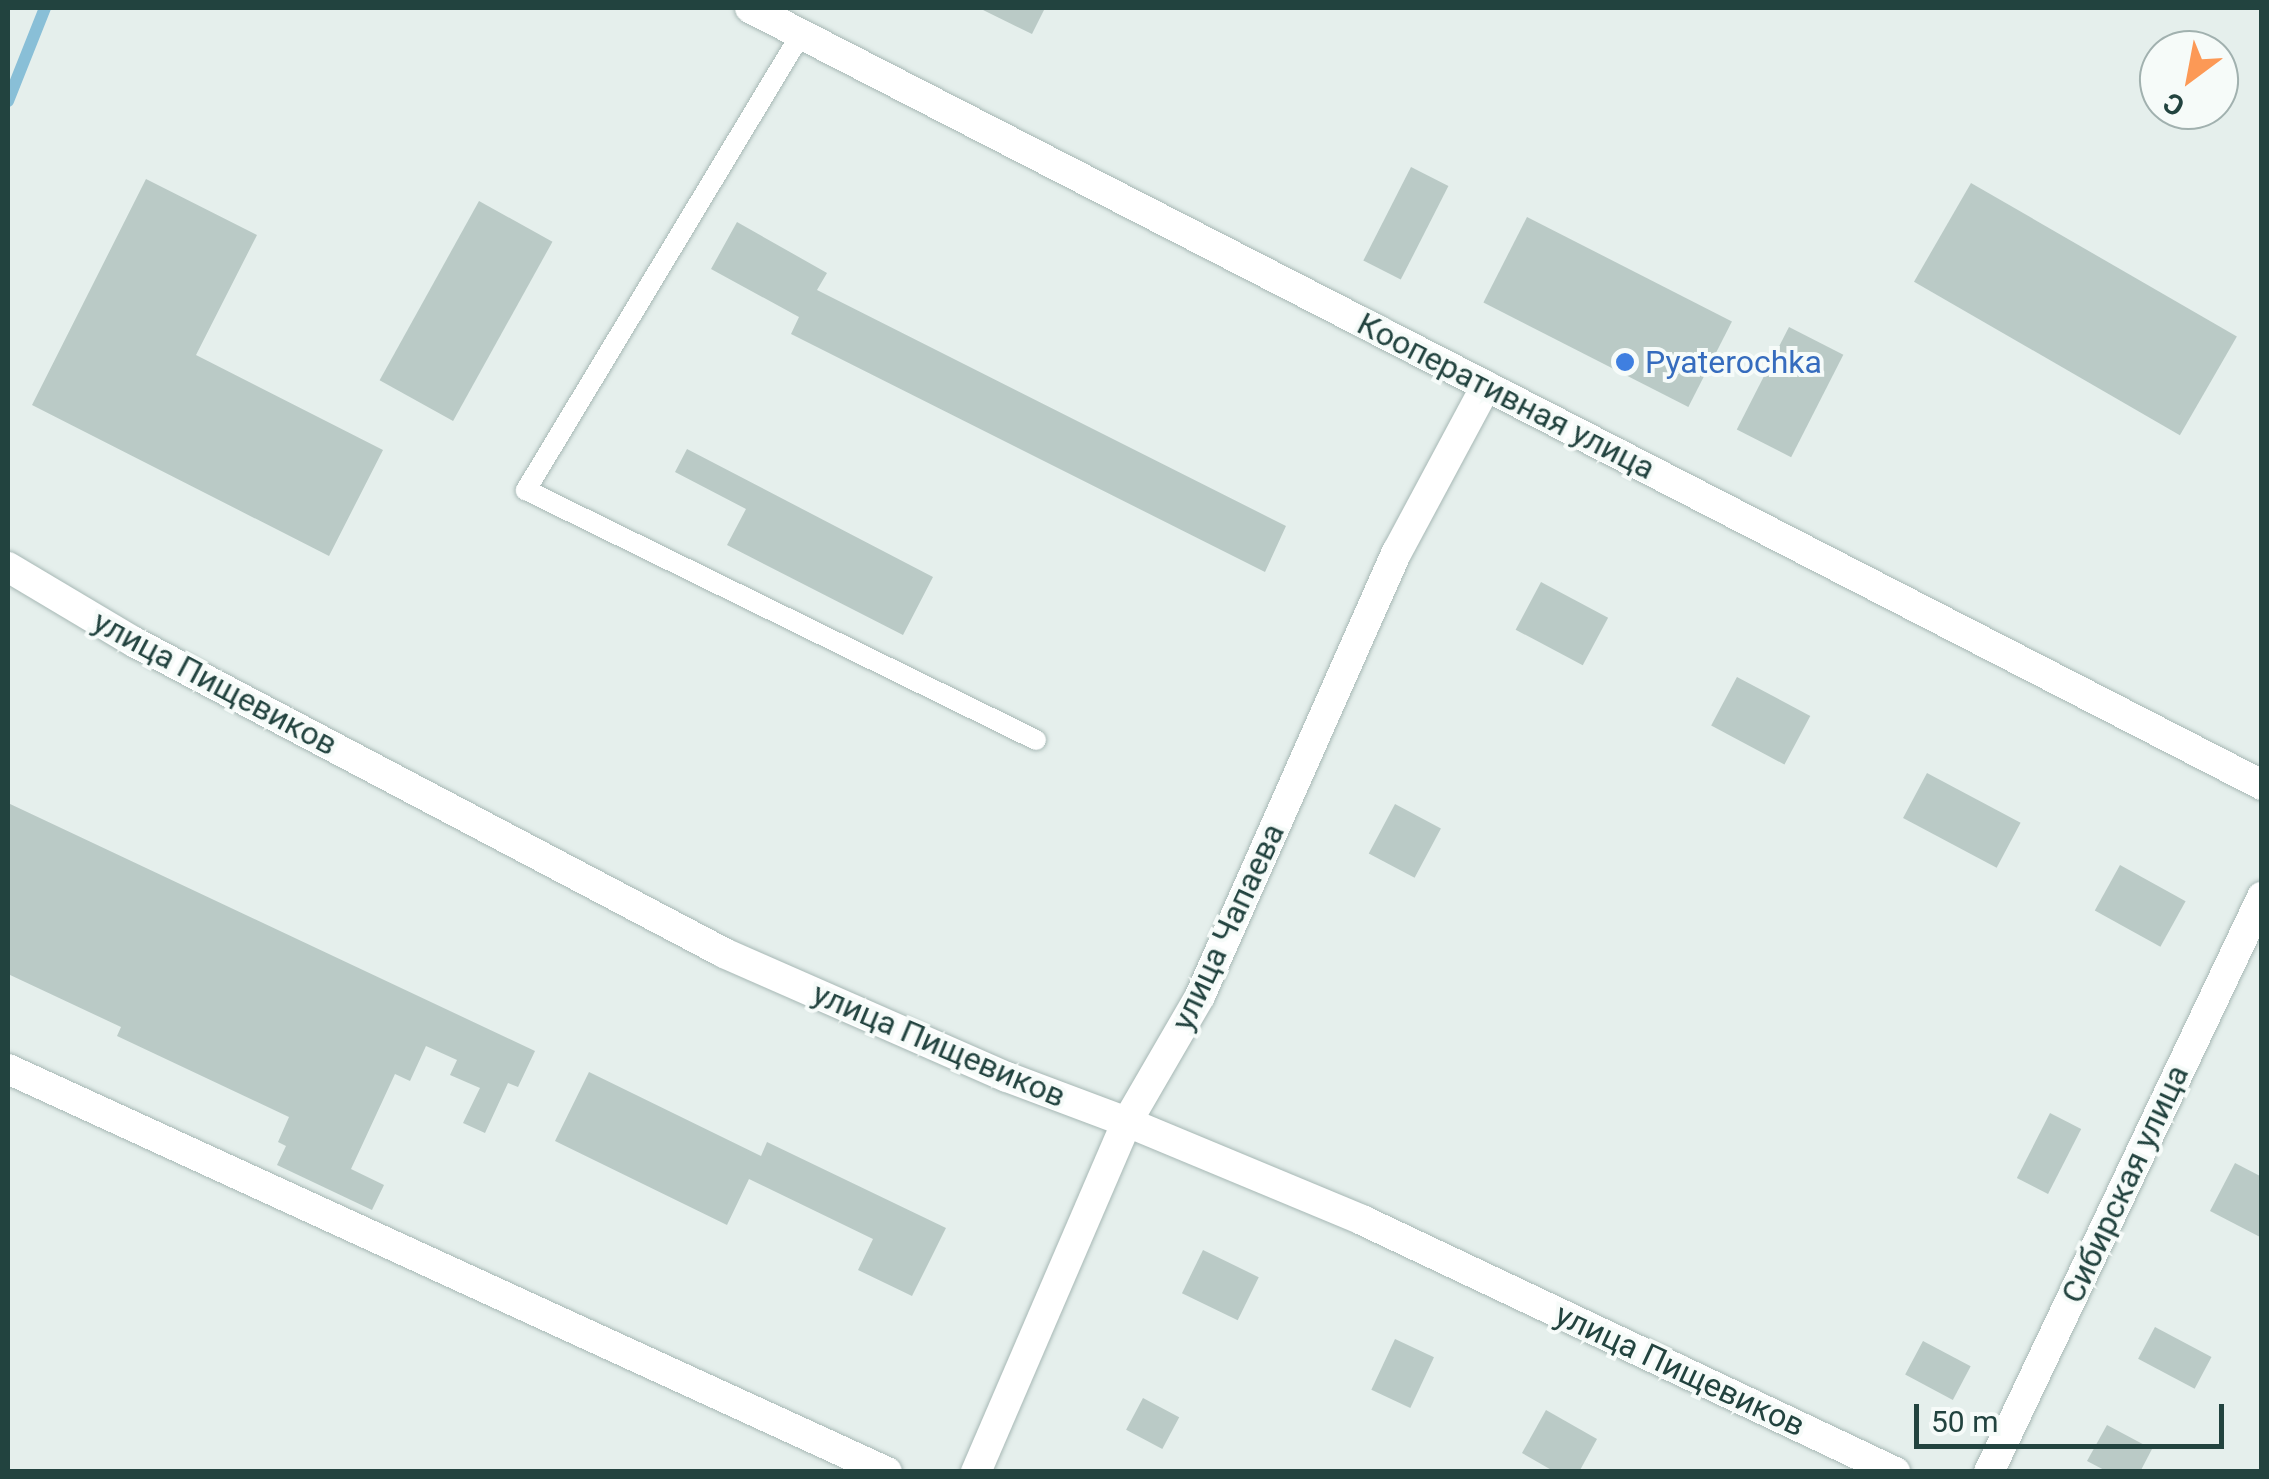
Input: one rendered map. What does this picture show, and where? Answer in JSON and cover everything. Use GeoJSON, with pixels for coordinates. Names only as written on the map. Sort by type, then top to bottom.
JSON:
{"type":"FeatureCollection","features":[{"type":"Feature","properties":{"kind":"street","name":"Кооперативная улица"},"geometry":{"type":"LineString","coordinates":[[750,8],[2262,785]]}},
{"type":"Feature","properties":{"kind":"street","name":"улица Чапаева"},"geometry":{"type":"LineString","coordinates":[[976,1472],[1127,1122],[1200,996],[1397,552],[1486,386]]}},
{"type":"Feature","properties":{"kind":"street","name":"улица Пищевиков"},"geometry":{"type":"LineString","coordinates":[[8,567],[134,642],[724,953],[1007,1077],[1127,1122],[1362,1220],[1895,1472]]}},
{"type":"Feature","properties":{"kind":"street","name":"Сибирская улица"},"geometry":{"type":"LineString","coordinates":[[1989,1472],[2262,897]]}},
{"type":"Feature","properties":{"kind":"street"},"geometry":{"type":"LineString","coordinates":[[8,1068],[887,1472]]}},
{"type":"Feature","properties":{"kind":"lane"},"geometry":{"type":"LineString","coordinates":[[801,34],[526,490],[1036,740]]}},
{"type":"Feature","properties":{"kind":"building"},"geometry":{"type":"Polygon","coordinates":[[[979,8],[1045,8],[1032,34],[979,8]]]}},
{"type":"Feature","properties":{"kind":"building"},"geometry":{"type":"Polygon","coordinates":[[[1411,167],[1448,186],[1401,280],[1363,261],[1411,167]]]}},
{"type":"Feature","properties":{"kind":"building"},"geometry":{"type":"Polygon","coordinates":[[[146,179],[257,235],[196,355],[383,450],[329,556],[32,405],[146,179]]]}},
{"type":"Feature","properties":{"kind":"building"},"geometry":{"type":"Polygon","coordinates":[[[1971,183],[2237,336],[2180,435],[1914,282],[1971,183]]]}},
{"type":"Feature","properties":{"kind":"building"},"geometry":{"type":"Polygon","coordinates":[[[479,201],[552,242],[453,421],[380,380],[479,201]]]}},
{"type":"Feature","properties":{"kind":"building"},"geometry":{"type":"Polygon","coordinates":[[[1527,217],[1732,321],[1688,407],[1483,303],[1527,217]]]}},
{"type":"Feature","properties":{"kind":"building"},"geometry":{"type":"Polygon","coordinates":[[[737,222],[827,273],[817,290],[1286,526],[1265,572],[791,334],[799,317],[711,269],[737,222]]]}},
{"type":"Feature","properties":{"kind":"building"},"geometry":{"type":"Polygon","coordinates":[[[1789,327],[1843,355],[1791,457],[1737,429],[1789,327]]]}},
{"type":"Feature","properties":{"kind":"building"},"geometry":{"type":"Polygon","coordinates":[[[687,449],[933,577],[903,635],[727,545],[746,509],[675,472],[687,449]]]}},
{"type":"Feature","properties":{"kind":"building"},"geometry":{"type":"Polygon","coordinates":[[[1541,582],[1608,618],[1583,665],[1516,630],[1541,582]]]}},
{"type":"Feature","properties":{"kind":"building"},"geometry":{"type":"Polygon","coordinates":[[[1737,677],[1810,716],[1784,765],[1711,726],[1737,677]]]}},
{"type":"Feature","properties":{"kind":"building"},"geometry":{"type":"Polygon","coordinates":[[[1927,773],[2021,823],[1997,868],[1903,818],[1927,773]]]}},
{"type":"Feature","properties":{"kind":"building"},"geometry":{"type":"Polygon","coordinates":[[[8,803],[535,1051],[518,1087],[508,1083],[485,1133],[463,1123],[480,1088],[450,1075],[457,1060],[426,1046],[410,1081],[395,1074],[351,1169],[384,1185],[372,1210],[277,1165],[286,1146],[278,1142],[289,1117],[117,1036],[121,1027],[8,974],[8,803]]]}},
{"type":"Feature","properties":{"kind":"building"},"geometry":{"type":"Polygon","coordinates":[[[1395,804],[1441,828],[1415,878],[1369,853],[1395,804]]]}},
{"type":"Feature","properties":{"kind":"building"},"geometry":{"type":"Polygon","coordinates":[[[2120,865],[2186,901],[2160,947],[2095,910],[2120,865]]]}},
{"type":"Feature","properties":{"kind":"building"},"geometry":{"type":"Polygon","coordinates":[[[589,1072],[761,1156],[767,1142],[946,1228],[912,1296],[858,1270],[873,1239],[749,1179],[727,1225],[555,1141],[589,1072]]]}},
{"type":"Feature","properties":{"kind":"building"},"geometry":{"type":"Polygon","coordinates":[[[2050,1113],[2081,1129],[2048,1194],[2017,1178],[2050,1113]]]}},
{"type":"Feature","properties":{"kind":"building"},"geometry":{"type":"Polygon","coordinates":[[[2235,1163],[2262,1177],[2262,1238],[2210,1211],[2235,1163]]]}},
{"type":"Feature","properties":{"kind":"building"},"geometry":{"type":"Polygon","coordinates":[[[1203,1250],[1259,1277],[1238,1320],[1182,1293],[1203,1250]]]}},
{"type":"Feature","properties":{"kind":"building"},"geometry":{"type":"Polygon","coordinates":[[[2155,1327],[2212,1357],[2195,1389],[2138,1359],[2155,1327]]]}},
{"type":"Feature","properties":{"kind":"building"},"geometry":{"type":"Polygon","coordinates":[[[1395,1339],[1434,1357],[1410,1408],[1371,1390],[1395,1339]]]}},
{"type":"Feature","properties":{"kind":"building"},"geometry":{"type":"Polygon","coordinates":[[[1923,1341],[1971,1366],[1953,1400],[1905,1375],[1923,1341]]]}},
{"type":"Feature","properties":{"kind":"building"},"geometry":{"type":"Polygon","coordinates":[[[1143,1398],[1179,1417],[1162,1449],[1126,1430],[1143,1398]]]}},
{"type":"Feature","properties":{"kind":"building"},"geometry":{"type":"Polygon","coordinates":[[[1546,1410],[1597,1439],[1579,1472],[1555,1472],[1522,1453],[1546,1410]]]}},
{"type":"Feature","properties":{"kind":"building"},"geometry":{"type":"Polygon","coordinates":[[[2107,1425],[2152,1449],[2140,1472],[2108,1472],[2087,1461],[2107,1425]]]}},
{"type":"Feature","properties":{"kind":"waterway"},"geometry":{"type":"LineString","coordinates":[[8,101],[45,8]]}},
{"type":"Feature","properties":{"kind":"place","name":"Pyaterochka"},"geometry":{"type":"Point","coordinates":[1625,362]}}]}
